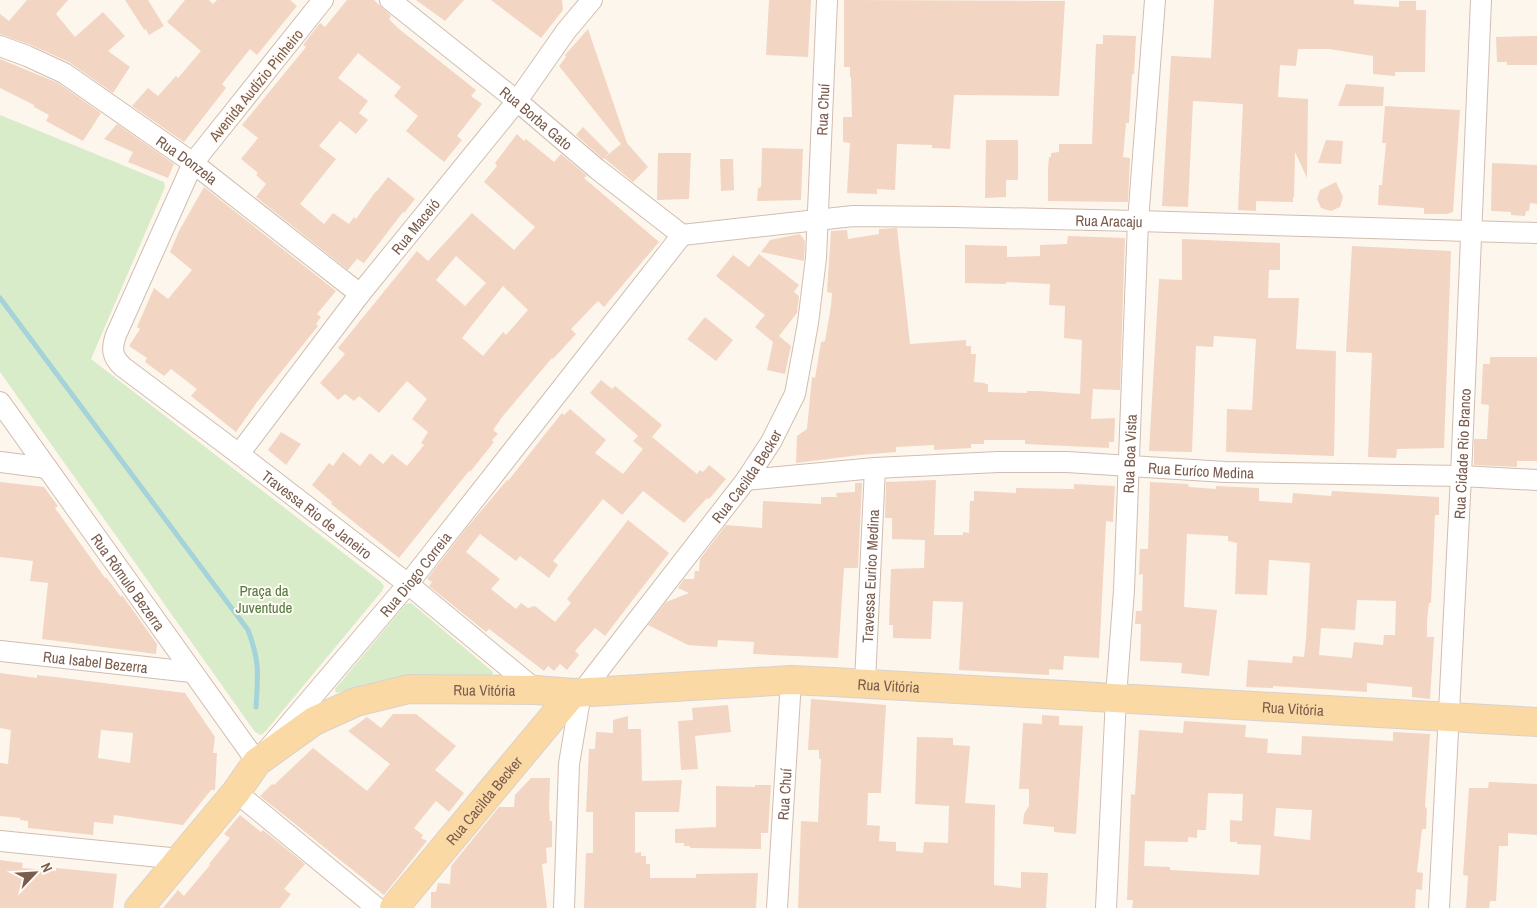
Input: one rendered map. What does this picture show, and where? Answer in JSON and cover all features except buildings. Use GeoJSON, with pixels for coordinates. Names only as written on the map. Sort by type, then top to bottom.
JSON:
{"type":"FeatureCollection","features":[{"type":"Feature","properties":{"kind":"main road","name":"Rua Vitória"},"geometry":{"type":"LineString","coordinates":[[257,762],[314,722],[356,702],[409,689],[536,690],[577,693],[791,680],[865,682],[1537,722]]}},
{"type":"Feature","properties":{"kind":"main road","name":"Rua Cacilda Becker"},"geometry":{"type":"LineString","coordinates":[[394,908],[577,693]]}},
{"type":"Feature","properties":{"kind":"main road","name":"Rua Diogo Correia"},"geometry":{"type":"LineString","coordinates":[[139,908],[236,792],[257,762]]}},
{"type":"Feature","properties":{"kind":"street","name":"Avenida Audízio Pinheiro"},"geometry":{"type":"LineString","coordinates":[[116,334],[193,163],[323,0]]}},
{"type":"Feature","properties":{"kind":"street","name":"Rua Borba Gato"},"geometry":{"type":"LineString","coordinates":[[390,0],[517,100],[596,169],[682,235]]}},
{"type":"Feature","properties":{"kind":"street","name":"Rua Maceió"},"geometry":{"type":"LineString","coordinates":[[239,454],[360,294],[517,100],[566,31],[592,0]]}},
{"type":"Feature","properties":{"kind":"street","name":"Rua Chuí"},"geometry":{"type":"LineString","coordinates":[[817,219],[827,0]]}},
{"type":"Feature","properties":{"kind":"street","name":"Rua Boa Vista"},"geometry":{"type":"LineString","coordinates":[[1106,908],[1116,697],[1124,590],[1138,221],[1155,0]]}},
{"type":"Feature","properties":{"kind":"street","name":"Rua Cidade Rio Branco"},"geometry":{"type":"LineString","coordinates":[[1439,908],[1461,476],[1481,0]]}},
{"type":"Feature","properties":{"kind":"street","name":"Rua Donzela"},"geometry":{"type":"LineString","coordinates":[[0,46],[64,73],[193,163],[360,294]]}},
{"type":"Feature","properties":{"kind":"street","name":"Rua Aracaju"},"geometry":{"type":"LineString","coordinates":[[682,235],[853,216],[1138,221],[1537,233]]}},
{"type":"Feature","properties":{"kind":"street","name":"Rua Cacilda Becker"},"geometry":{"type":"LineString","coordinates":[[577,693],[746,480],[771,442],[795,394],[808,323],[816,258],[817,219]]}},
{"type":"Feature","properties":{"kind":"street","name":"Rua Diogo Correia"},"geometry":{"type":"LineString","coordinates":[[257,762],[408,584],[682,235]]}},
{"type":"Feature","properties":{"kind":"street","name":"Travessa Rio de Janeiro"},"geometry":{"type":"LineString","coordinates":[[116,334],[112,353],[115,360],[408,584],[536,690]]}},
{"type":"Feature","properties":{"kind":"street","name":"Rua Rômulo Bezerra"},"geometry":{"type":"LineString","coordinates":[[0,402],[257,762]]}},
{"type":"Feature","properties":{"kind":"street"},"geometry":{"type":"LineString","coordinates":[[0,462],[47,468]]}},
{"type":"Feature","properties":{"kind":"street","name":"Rua Euríco Medina"},"geometry":{"type":"LineString","coordinates":[[746,480],[874,468],[998,462],[1067,462],[1224,472],[1461,476],[1537,480]]}},
{"type":"Feature","properties":{"kind":"street","name":"Travessa Eurico Medina"},"geometry":{"type":"LineString","coordinates":[[865,682],[874,468]]}},
{"type":"Feature","properties":{"kind":"street","name":"Rua Isabel Bezerra"},"geometry":{"type":"LineString","coordinates":[[0,651],[191,672]]}},
{"type":"Feature","properties":{"kind":"street","name":"Rua Chuí"},"geometry":{"type":"LineString","coordinates":[[777,908],[791,680]]}},
{"type":"Feature","properties":{"kind":"street"},"geometry":{"type":"LineString","coordinates":[[564,908],[569,764],[577,693]]}},
{"type":"Feature","properties":{"kind":"street"},"geometry":{"type":"LineString","coordinates":[[236,792],[377,908]]}},
{"type":"Feature","properties":{"kind":"street"},"geometry":{"type":"LineString","coordinates":[[0,840],[180,860]]}},
{"type":"Feature","properties":{"kind":"green space","name":"Praça da Juventude"},"geometry":{"type":"Polygon","coordinates":[[[0,115],[164,182],[165,187],[91,359],[384,586],[382,591],[261,735],[255,732],[0,372],[0,115]]]}},
{"type":"Feature","properties":{"kind":"green space"},"geometry":{"type":"Polygon","coordinates":[[[411,603],[493,672],[492,677],[387,681],[336,693],[335,689],[406,604],[411,603]]]}},
{"type":"Feature","properties":{"kind":"waterway"},"geometry":{"type":"LineString","coordinates":[[0,298],[248,630],[255,651],[257,668],[256,707]]}}]}
